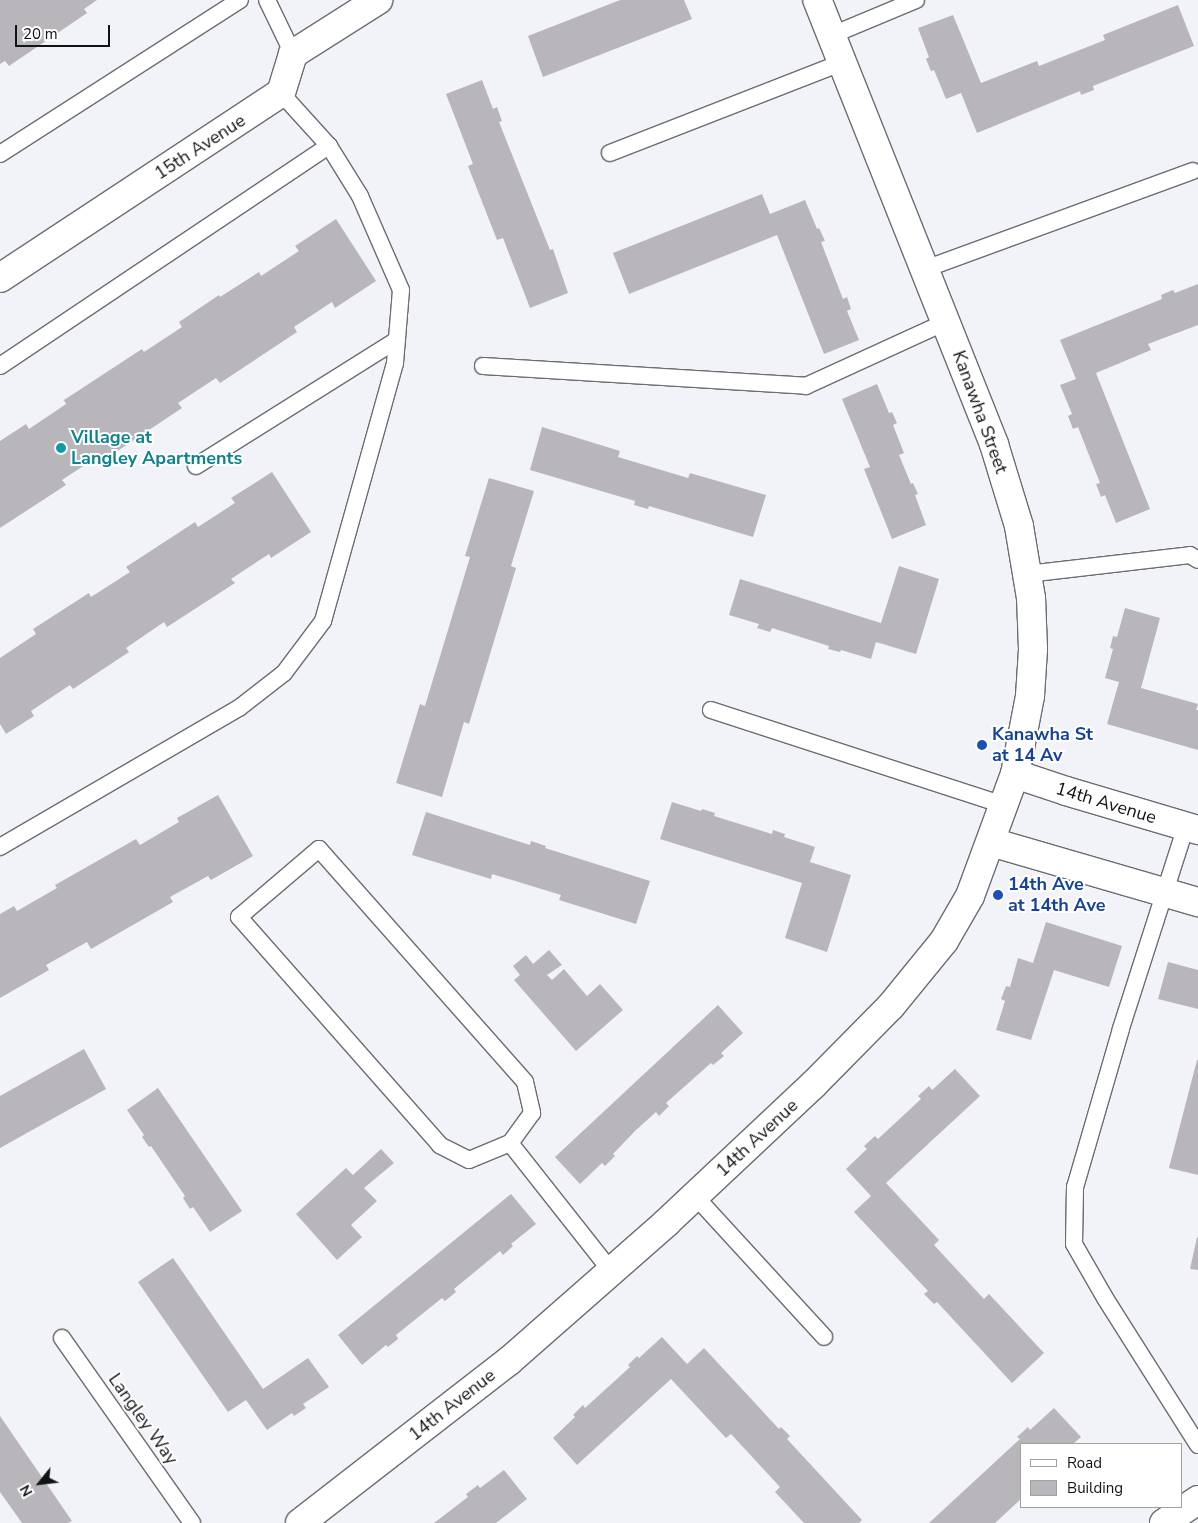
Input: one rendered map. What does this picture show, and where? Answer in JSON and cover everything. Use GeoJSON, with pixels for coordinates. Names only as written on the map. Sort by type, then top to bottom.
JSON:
{"type":"FeatureCollection","features":[{"type":"Feature","properties":{"kind":"street"},"geometry":{"type":"LineString","coordinates":[[282,93],[293,54],[378,0]]}},
{"type":"Feature","properties":{"kind":"street","name":"Kanawha Street"},"geometry":{"type":"LineString","coordinates":[[817,0],[994,444],[1019,526],[1031,598],[1033,649],[1030,696],[1015,774],[991,842]]}},
{"type":"Feature","properties":{"kind":"street","name":"15th Avenue"},"geometry":{"type":"LineString","coordinates":[[0,278],[282,93]]}},
{"type":"Feature","properties":{"kind":"street","name":"14th Avenue"},"geometry":{"type":"LineString","coordinates":[[1015,774],[1066,792],[1192,828]]}},
{"type":"Feature","properties":{"kind":"street"},"geometry":{"type":"LineString","coordinates":[[991,842],[1198,902]]}},
{"type":"Feature","properties":{"kind":"street","name":"14th Avenue"},"geometry":{"type":"LineString","coordinates":[[300,1523],[509,1361],[695,1196],[813,1085],[891,1006],[944,941],[970,896],[991,842]]}},
{"type":"Feature","properties":{"kind":"street"},"geometry":{"type":"LineString","coordinates":[[1164,1523],[1198,1500]]}},
{"type":"Feature","properties":{"kind":"lane"},"geometry":{"type":"LineString","coordinates":[[0,154],[240,0]]}},
{"type":"Feature","properties":{"kind":"lane"},"geometry":{"type":"LineString","coordinates":[[267,0],[293,54]]}},
{"type":"Feature","properties":{"kind":"lane"},"geometry":{"type":"LineString","coordinates":[[832,35],[916,0]]}},
{"type":"Feature","properties":{"kind":"lane"},"geometry":{"type":"LineString","coordinates":[[610,153],[843,62]]}},
{"type":"Feature","properties":{"kind":"lane"},"geometry":{"type":"LineString","coordinates":[[0,848],[239,708],[284,673],[323,621],[395,363],[401,290],[360,196],[329,146],[282,93]]}},
{"type":"Feature","properties":{"kind":"lane"},"geometry":{"type":"LineString","coordinates":[[0,366],[329,146]]}},
{"type":"Feature","properties":{"kind":"lane"},"geometry":{"type":"LineString","coordinates":[[925,269],[1193,170]]}},
{"type":"Feature","properties":{"kind":"lane"},"geometry":{"type":"LineString","coordinates":[[483,366],[806,386],[946,322]]}},
{"type":"Feature","properties":{"kind":"lane"},"geometry":{"type":"LineString","coordinates":[[196,466],[397,340]]}},
{"type":"Feature","properties":{"kind":"lane"},"geometry":{"type":"LineString","coordinates":[[1027,574],[1190,555],[1198,560]]}},
{"type":"Feature","properties":{"kind":"lane"},"geometry":{"type":"LineString","coordinates":[[711,710],[1004,805]]}},
{"type":"Feature","properties":{"kind":"lane"},"geometry":{"type":"LineString","coordinates":[[1192,828],[1164,892],[1121,1029],[1075,1187],[1074,1244],[1105,1298],[1198,1445]]}},
{"type":"Feature","properties":{"kind":"lane"},"geometry":{"type":"LineString","coordinates":[[319,849],[525,1082],[532,1113],[510,1143],[469,1160],[440,1146],[239,917],[319,849]]}},
{"type":"Feature","properties":{"kind":"lane"},"geometry":{"type":"LineString","coordinates":[[510,1143],[611,1271]]}},
{"type":"Feature","properties":{"kind":"lane"},"geometry":{"type":"LineString","coordinates":[[695,1196],[824,1337]]}},
{"type":"Feature","properties":{"kind":"lane","name":"Langley Way"},"geometry":{"type":"LineString","coordinates":[[62,1338],[192,1523]]}},
{"type":"Feature","properties":{"kind":"building"},"geometry":{"type":"Polygon","coordinates":[[[0,0],[97,0],[84,9],[87,13],[9,66],[5,61],[0,64],[0,0]]]}},
{"type":"Feature","properties":{"kind":"building"},"geometry":{"type":"Polygon","coordinates":[[[620,0],[684,0],[692,19],[543,77],[528,36],[620,0]]]}},
{"type":"Feature","properties":{"kind":"building"},"geometry":{"type":"Polygon","coordinates":[[[1178,5],[1194,46],[1093,86],[1094,90],[1081,95],[1080,91],[977,133],[961,93],[946,99],[934,70],[931,71],[926,59],[929,57],[918,28],[953,15],[981,83],[1037,61],[1039,66],[1105,40],[1103,35],[1178,5]]]}},
{"type":"Feature","properties":{"kind":"building"},"geometry":{"type":"Polygon","coordinates":[[[482,80],[493,109],[497,107],[502,121],[499,122],[550,250],[553,249],[568,293],[530,308],[503,238],[497,240],[468,166],[473,164],[446,94],[482,80]]]}},
{"type":"Feature","properties":{"kind":"building"},"geometry":{"type":"Polygon","coordinates":[[[762,194],[770,214],[805,200],[817,229],[819,228],[825,241],[821,242],[843,299],[847,297],[851,309],[847,311],[859,340],[824,354],[777,235],[629,294],[613,253],[762,194]]]}},
{"type":"Feature","properties":{"kind":"building"},"geometry":{"type":"Polygon","coordinates":[[[336,219],[376,281],[335,308],[332,302],[294,327],[297,332],[220,383],[216,378],[178,403],[182,408],[104,460],[100,455],[62,480],[66,485],[0,528],[0,441],[26,424],[29,429],[66,404],[64,400],[142,349],[144,352],[182,327],[179,322],[219,295],[220,297],[259,272],[261,276],[299,251],[295,246],[336,219]]]}},
{"type":"Feature","properties":{"kind":"building"},"geometry":{"type":"Polygon","coordinates":[[[1198,284],[1198,325],[1148,344],[1151,350],[1096,373],[1150,509],[1116,523],[1105,495],[1101,497],[1096,484],[1100,483],[1078,427],[1073,429],[1068,416],[1072,414],[1060,385],[1076,379],[1060,340],[1162,299],[1161,295],[1173,290],[1175,293],[1198,284]]]}},
{"type":"Feature","properties":{"kind":"building"},"geometry":{"type":"Polygon","coordinates":[[[877,384],[889,413],[892,412],[897,423],[893,425],[904,453],[899,455],[911,484],[913,483],[918,494],[915,495],[926,525],[892,539],[864,469],[870,467],[842,399],[877,384]]]}},
{"type":"Feature","properties":{"kind":"building"},"geometry":{"type":"Polygon","coordinates":[[[542,427],[620,451],[618,457],[688,478],[690,473],[766,495],[753,537],[649,506],[648,509],[634,505],[635,501],[530,470],[542,427]]]}},
{"type":"Feature","properties":{"kind":"building"},"geometry":{"type":"Polygon","coordinates":[[[272,472],[311,532],[271,558],[269,554],[231,579],[235,583],[167,627],[164,622],[126,648],[129,652],[73,689],[70,685],[31,711],[34,716],[6,734],[0,724],[0,658],[36,634],[33,629],[89,593],[91,597],[130,572],[126,567],[195,522],[198,527],[235,503],[231,498],[272,472]]]}},
{"type":"Feature","properties":{"kind":"building"},"geometry":{"type":"Polygon","coordinates":[[[489,478],[534,491],[511,566],[516,568],[469,724],[464,722],[442,797],[396,783],[420,704],[425,706],[470,557],[465,556],[489,478]]]}},
{"type":"Feature","properties":{"kind":"building"},"geometry":{"type":"Polygon","coordinates":[[[899,566],[939,579],[916,654],[876,642],[871,659],[841,650],[840,652],[828,649],[829,646],[772,628],[770,632],[757,628],[759,624],[729,615],[740,579],[881,623],[899,566]]]}},
{"type":"Feature","properties":{"kind":"building"},"geometry":{"type":"Polygon","coordinates":[[[1125,608],[1160,618],[1141,688],[1198,704],[1196,710],[1198,710],[1198,750],[1107,724],[1119,682],[1105,678],[1113,649],[1110,648],[1113,636],[1117,637],[1125,608]]]}},
{"type":"Feature","properties":{"kind":"building"},"geometry":{"type":"Polygon","coordinates":[[[218,795],[253,856],[211,880],[208,876],[170,897],[173,902],[91,949],[87,942],[46,965],[49,970],[0,998],[0,914],[14,906],[17,911],[57,888],[55,885],[136,839],[140,845],[179,822],[177,818],[218,795]]]}},
{"type":"Feature","properties":{"kind":"building"},"geometry":{"type":"Polygon","coordinates":[[[672,802],[701,811],[702,809],[715,813],[714,816],[772,834],[773,830],[785,834],[784,837],[815,847],[810,862],[851,875],[827,952],[785,938],[802,883],[660,839],[672,802]]]}},
{"type":"Feature","properties":{"kind":"building"},"geometry":{"type":"Polygon","coordinates":[[[426,812],[530,845],[531,841],[546,846],[545,848],[650,881],[636,924],[559,900],[561,895],[492,874],[491,879],[412,855],[426,812]]]}},
{"type":"Feature","properties":{"kind":"building"},"geometry":{"type":"Polygon","coordinates":[[[1046,922],[1122,946],[1109,987],[1054,970],[1031,1040],[996,1030],[1005,1001],[1001,999],[1006,986],[1010,987],[1018,958],[1033,963],[1046,922]]]}},
{"type":"Feature","properties":{"kind":"building"},"geometry":{"type":"Polygon","coordinates":[[[549,950],[562,965],[547,975],[552,980],[564,969],[587,996],[600,984],[623,1010],[576,1051],[514,980],[520,975],[513,966],[526,955],[533,964],[549,950]]]}},
{"type":"Feature","properties":{"kind":"building"},"geometry":{"type":"Polygon","coordinates":[[[1168,962],[1198,970],[1198,1009],[1158,999],[1168,962]]]}},
{"type":"Feature","properties":{"kind":"building"},"geometry":{"type":"Polygon","coordinates":[[[718,1005],[743,1033],[721,1053],[724,1056],[713,1065],[711,1063],[666,1103],[669,1106],[659,1116],[656,1112],[613,1154],[615,1156],[605,1166],[602,1163],[580,1184],[555,1157],[718,1005]]]}},
{"type":"Feature","properties":{"kind":"building"},"geometry":{"type":"Polygon","coordinates":[[[84,1049],[106,1089],[0,1148],[0,1096],[84,1049]]]}},
{"type":"Feature","properties":{"kind":"building"},"geometry":{"type":"Polygon","coordinates":[[[1198,1060],[1198,1175],[1169,1168],[1198,1060]]]}},
{"type":"Feature","properties":{"kind":"building"},"geometry":{"type":"Polygon","coordinates":[[[955,1069],[980,1096],[886,1183],[939,1240],[934,1245],[984,1299],[989,1294],[1044,1353],[1012,1383],[937,1302],[934,1304],[924,1294],[928,1291],[854,1212],[871,1196],[846,1169],[867,1149],[864,1146],[875,1136],[878,1139],[921,1099],[918,1096],[929,1086],[932,1090],[955,1069]]]}},
{"type":"Feature","properties":{"kind":"building"},"geometry":{"type":"Polygon","coordinates":[[[158,1088],[242,1211],[210,1232],[193,1207],[190,1209],[183,1198],[185,1196],[151,1146],[149,1147],[142,1137],[144,1135],[127,1110],[158,1088]]]}},
{"type":"Feature","properties":{"kind":"building"},"geometry":{"type":"Polygon","coordinates":[[[381,1149],[394,1163],[364,1188],[377,1201],[351,1225],[362,1237],[337,1260],[296,1214],[346,1168],[353,1175],[381,1149]]]}},
{"type":"Feature","properties":{"kind":"building"},"geometry":{"type":"Polygon","coordinates":[[[511,1194],[536,1224],[511,1244],[513,1246],[503,1255],[500,1251],[454,1289],[456,1292],[445,1301],[442,1298],[396,1335],[398,1339],[388,1347],[386,1345],[362,1365],[338,1335],[511,1194]]]}},
{"type":"Feature","properties":{"kind":"building"},"geometry":{"type":"Polygon","coordinates":[[[1198,1237],[1198,1270],[1190,1269],[1198,1237]]]}},
{"type":"Feature","properties":{"kind":"building"},"geometry":{"type":"Polygon","coordinates":[[[173,1258],[263,1389],[308,1358],[329,1387],[303,1404],[306,1408],[294,1416],[292,1413],[267,1430],[246,1400],[228,1412],[138,1282],[173,1258]]]}},
{"type":"Feature","properties":{"kind":"building"},"geometry":{"type":"Polygon","coordinates":[[[662,1337],[687,1364],[704,1348],[779,1429],[781,1427],[790,1436],[787,1439],[862,1520],[859,1523],[804,1523],[775,1492],[780,1487],[731,1434],[726,1438],[671,1379],[577,1465],[553,1438],[575,1417],[573,1415],[583,1405],[585,1408],[630,1367],[628,1365],[637,1356],[639,1358],[662,1337]]]}},
{"type":"Feature","properties":{"kind":"building"},"geometry":{"type":"Polygon","coordinates":[[[1054,1408],[1081,1437],[1074,1443],[1020,1443],[1020,1500],[995,1523],[929,1523],[1020,1439],[1017,1437],[1028,1427],[1030,1430],[1054,1408]]]}},
{"type":"Feature","properties":{"kind":"building"},"geometry":{"type":"Polygon","coordinates":[[[0,1416],[72,1521],[68,1523],[22,1523],[0,1492],[0,1416]]]}},
{"type":"Feature","properties":{"kind":"building"},"geometry":{"type":"Polygon","coordinates":[[[504,1470],[527,1499],[496,1523],[434,1523],[468,1497],[466,1494],[478,1485],[480,1488],[504,1470]]]}},
{"type":"Feature","properties":{"kind":"place","name":"Village at Langley Apartments"},"geometry":{"type":"Point","coordinates":[61,448]}},
{"type":"Feature","properties":{"kind":"place","name":"Kanawha St at 14 Av"},"geometry":{"type":"Point","coordinates":[982,745]}},
{"type":"Feature","properties":{"kind":"place","name":"14th Ave at 14th Ave"},"geometry":{"type":"Point","coordinates":[998,895]}}]}
